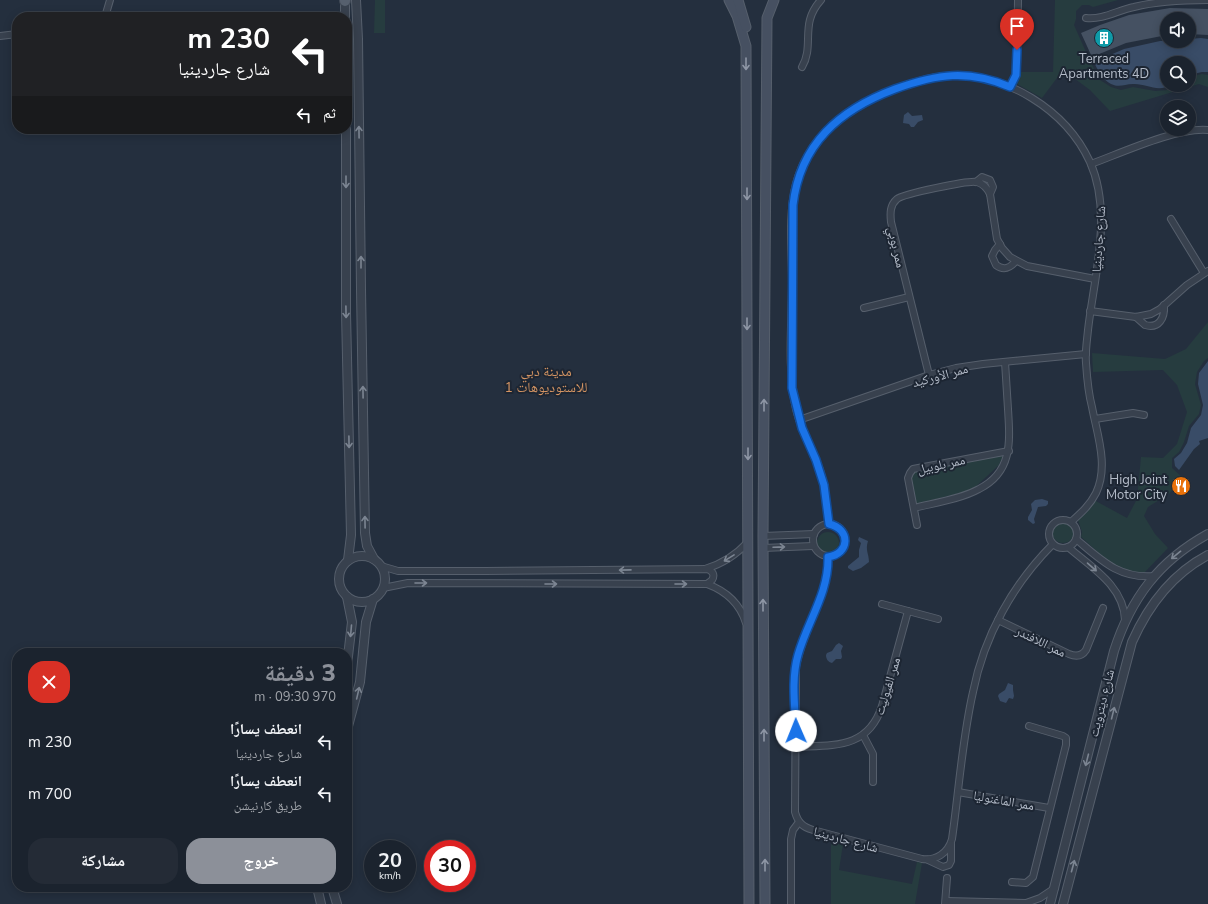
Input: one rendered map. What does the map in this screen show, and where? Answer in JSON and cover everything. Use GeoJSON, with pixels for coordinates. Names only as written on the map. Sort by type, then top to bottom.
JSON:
{"type":"FeatureCollection","features":[{"type":"Feature","properties":{"kind":"main road"},"geometry":{"type":"LineString","coordinates":[[729,0],[737,16],[746,46]]}},
{"type":"Feature","properties":{"kind":"main road"},"geometry":{"type":"LineString","coordinates":[[738,0],[745,22],[746,46],[749,904]]}},
{"type":"Feature","properties":{"kind":"main road"},"geometry":{"type":"LineString","coordinates":[[765,904],[763,536],[767,18],[769,0]]}},
{"type":"Feature","properties":{"kind":"main road"},"geometry":{"type":"LineString","coordinates":[[767,18],[774,0]]}},
{"type":"Feature","properties":{"kind":"street"},"geometry":{"type":"LineString","coordinates":[[106,12],[110,0]]}},
{"type":"Feature","properties":{"kind":"street"},"geometry":{"type":"LineString","coordinates":[[345,0],[345,12]]}},
{"type":"Feature","properties":{"kind":"street"},"geometry":{"type":"LineString","coordinates":[[352,712],[360,682],[366,622],[373,599],[383,588],[385,577],[381,566],[374,559],[367,546],[365,533],[358,39],[356,0]]}},
{"type":"Feature","properties":{"kind":"street"},"geometry":{"type":"LineString","coordinates":[[802,67],[806,58],[808,23],[813,10],[821,0]]}},
{"type":"Feature","properties":{"kind":"street"},"geometry":{"type":"LineString","coordinates":[[1010,87],[1016,75],[1017,66],[1018,0]]}},
{"type":"Feature","properties":{"kind":"street"},"geometry":{"type":"LineString","coordinates":[[1086,18],[1099,18],[1146,4],[1208,0]]}},
{"type":"Feature","properties":{"kind":"street"},"geometry":{"type":"LineString","coordinates":[[0,36],[12,35]]}},
{"type":"Feature","properties":{"kind":"street","name":"شارع جاردينيا"},"geometry":{"type":"LineString","coordinates":[[829,524],[824,485],[816,460],[799,420],[794,399],[792,377],[793,205],[798,176],[811,149],[833,124],[862,104],[877,96],[923,80],[944,76],[984,78],[1010,87],[1038,102],[1053,114],[1079,143],[1091,164],[1098,186],[1101,212],[1086,354],[1089,391],[1101,457],[1101,477],[1091,502],[1072,522]]}},
{"type":"Feature","properties":{"kind":"street"},"geometry":{"type":"LineString","coordinates":[[1091,164],[1174,134],[1195,130],[1208,130]]}},
{"type":"Feature","properties":{"kind":"street"},"geometry":{"type":"LineString","coordinates":[[346,134],[346,306],[351,535],[348,560],[340,571],[338,578],[339,585],[347,597],[352,622],[349,648]]}},
{"type":"Feature","properties":{"kind":"street","name":"ممر بوبي"},"geometry":{"type":"LineString","coordinates":[[930,375],[891,222],[890,212],[893,204],[903,195],[976,182],[982,177],[990,180],[993,187],[990,194],[996,233],[1006,254],[1016,262],[1027,266],[1095,279]]}},
{"type":"Feature","properties":{"kind":"street"},"geometry":{"type":"LineString","coordinates":[[1090,311],[1136,317],[1151,314],[1164,305],[1179,291],[1206,272],[1171,219]]}},
{"type":"Feature","properties":{"kind":"street"},"geometry":{"type":"LineString","coordinates":[[1000,244],[992,256],[996,266],[1006,269],[1011,267],[1016,262]]}},
{"type":"Feature","properties":{"kind":"street"},"geometry":{"type":"LineString","coordinates":[[864,308],[909,297]]}},
{"type":"Feature","properties":{"kind":"street"},"geometry":{"type":"LineString","coordinates":[[1136,317],[1145,325],[1154,326],[1162,321],[1164,317],[1164,305]]}},
{"type":"Feature","properties":{"kind":"street","name":"ممر الأوركيد"},"geometry":{"type":"LineString","coordinates":[[799,420],[930,375],[969,366],[1086,354]]}},
{"type":"Feature","properties":{"kind":"street"},"geometry":{"type":"LineString","coordinates":[[914,508],[973,492],[985,486],[1000,471],[1009,451],[1010,435],[1005,362]]}},
{"type":"Feature","properties":{"kind":"street"},"geometry":{"type":"LineString","coordinates":[[1094,419],[1133,413],[1144,415]]}},
{"type":"Feature","properties":{"kind":"street","name":"ممر بلوبيل"},"geometry":{"type":"LineString","coordinates":[[917,525],[908,478],[913,469],[1009,451]]}},
{"type":"Feature","properties":{"kind":"street"},"geometry":{"type":"LineString","coordinates":[[1062,519],[1072,522],[1077,530],[1076,539],[1068,547],[1060,548],[1053,544],[1048,536],[1048,531],[1053,522],[1062,519]]}},
{"type":"Feature","properties":{"kind":"street"},"geometry":{"type":"LineString","coordinates":[[829,524],[840,528],[843,533],[845,544],[839,553],[828,557],[822,556],[817,552],[813,546],[812,540],[818,528],[829,524]]}},
{"type":"Feature","properties":{"kind":"street"},"geometry":{"type":"LineString","coordinates":[[763,536],[814,534]]}},
{"type":"Feature","properties":{"kind":"street","name":"شارع ديترويت"},"geometry":{"type":"LineString","coordinates":[[1050,904],[1114,651],[1125,620],[1137,599],[1154,576],[1175,556],[1208,534]]}},
{"type":"Feature","properties":{"kind":"street"},"geometry":{"type":"LineString","coordinates":[[1076,539],[1117,571],[1134,576],[1154,576]]}},
{"type":"Feature","properties":{"kind":"street"},"geometry":{"type":"LineString","coordinates":[[705,569],[726,561],[748,542]]}},
{"type":"Feature","properties":{"kind":"street","name":"شارع جاردينيا"},"geometry":{"type":"LineString","coordinates":[[828,557],[827,573],[823,590],[800,649],[796,667],[795,812],[799,822],[803,826],[813,830],[926,859],[943,867],[947,866],[951,861],[951,844],[958,792],[973,690],[978,670],[998,620],[1018,586],[1033,566],[1053,544]]}},
{"type":"Feature","properties":{"kind":"street"},"geometry":{"type":"LineString","coordinates":[[763,548],[813,546]]}},
{"type":"Feature","properties":{"kind":"street"},"geometry":{"type":"LineString","coordinates":[[1068,547],[1114,588],[1123,603],[1125,620]]}},
{"type":"Feature","properties":{"kind":"street","name":"شارع ديترويت"},"geometry":{"type":"LineString","coordinates":[[1063,904],[1132,642],[1142,621],[1158,597],[1184,571],[1208,555]]}},
{"type":"Feature","properties":{"kind":"street"},"geometry":{"type":"LineString","coordinates":[[348,560],[361,556],[374,559]]}},
{"type":"Feature","properties":{"kind":"street"},"geometry":{"type":"LineString","coordinates":[[381,566],[398,570],[469,571],[705,569],[710,570],[714,575],[712,580],[706,584]]}},
{"type":"Feature","properties":{"kind":"street"},"geometry":{"type":"LineString","coordinates":[[383,588],[408,583],[706,584],[724,592],[734,601],[744,617],[748,629]]}},
{"type":"Feature","properties":{"kind":"street"},"geometry":{"type":"LineString","coordinates":[[347,597],[358,602],[373,599]]}},
{"type":"Feature","properties":{"kind":"street"},"geometry":{"type":"LineString","coordinates":[[882,604],[938,619]]}},
{"type":"Feature","properties":{"kind":"street","name":"ممر اللافندر"},"geometry":{"type":"LineString","coordinates":[[998,620],[1069,654],[1077,656],[1086,650],[1103,608]]}},
{"type":"Feature","properties":{"kind":"street","name":"ممر الفيوليت"},"geometry":{"type":"LineString","coordinates":[[796,747],[846,743],[863,735],[875,723],[880,713],[908,611]]}},
{"type":"Feature","properties":{"kind":"street","name":"ممر الماغنوليا"},"geometry":{"type":"LineString","coordinates":[[1012,882],[1026,883],[1033,877],[1049,808],[1067,742],[1066,738],[1060,735],[1029,726]]}},
{"type":"Feature","properties":{"kind":"street"},"geometry":{"type":"LineString","coordinates":[[863,735],[873,754],[873,782]]}},
{"type":"Feature","properties":{"kind":"street","name":"ممر الماغنوليا"},"geometry":{"type":"LineString","coordinates":[[958,792],[1049,808]]}},
{"type":"Feature","properties":{"kind":"street"},"geometry":{"type":"LineString","coordinates":[[792,904],[791,839],[793,830],[799,822]]}},
{"type":"Feature","properties":{"kind":"street"},"geometry":{"type":"LineString","coordinates":[[926,859],[941,856],[951,844]]}},
{"type":"Feature","properties":{"kind":"street"},"geometry":{"type":"LineString","coordinates":[[947,878],[945,903],[989,901],[1012,904],[1033,901],[1055,888]]}},
{"type":"Feature","properties":{"kind":"street"},"geometry":{"type":"LineString","coordinates":[[318,892],[321,904]]}},
{"type":"Feature","properties":{"kind":"street"},"geometry":{"type":"LineString","coordinates":[[333,892],[336,904]]}},
{"type":"Feature","properties":{"kind":"green space"},"geometry":{"type":"Polygon","coordinates":[[[375,0],[385,0],[385,33],[374,33],[375,0]]]}},
{"type":"Feature","properties":{"kind":"green space"},"geometry":{"type":"Polygon","coordinates":[[[1055,0],[1118,0],[1093,7],[1089,5],[1082,5],[1076,11],[1074,25],[1100,80],[1111,87],[1121,90],[1133,87],[1160,91],[1160,92],[1173,92],[1110,111],[1090,90],[1063,70],[1042,98],[1017,84],[1019,72],[1053,72],[1055,0]]]}},
{"type":"Feature","properties":{"kind":"green space"},"geometry":{"type":"Polygon","coordinates":[[[1196,75],[1208,75],[1208,87],[1199,84],[1196,85],[1196,75]]]}},
{"type":"Feature","properties":{"kind":"green space"},"geometry":{"type":"Polygon","coordinates":[[[1208,322],[1208,358],[1204,361],[1197,372],[1195,384],[1201,405],[1199,414],[1189,426],[1179,452],[1172,458],[1172,468],[1182,477],[1169,494],[1148,507],[1144,516],[1155,534],[1168,548],[1144,573],[1125,570],[1110,562],[1081,537],[1082,532],[1078,520],[1090,507],[1094,500],[1127,518],[1137,499],[1141,457],[1163,458],[1177,444],[1187,412],[1177,385],[1163,370],[1093,372],[1092,353],[1165,359],[1186,349],[1208,322]]]}},
{"type":"Feature","properties":{"kind":"green space"},"geometry":{"type":"Polygon","coordinates":[[[1004,453],[999,465],[972,490],[916,504],[911,477],[915,471],[1004,453]]]}},
{"type":"Feature","properties":{"kind":"green space"},"geometry":{"type":"Polygon","coordinates":[[[1063,521],[1071,524],[1074,532],[1071,540],[1063,543],[1055,540],[1052,532],[1055,524],[1063,521]]]}},
{"type":"Feature","properties":{"kind":"green space"},"geometry":{"type":"Polygon","coordinates":[[[828,532],[836,535],[839,543],[836,551],[828,554],[820,551],[817,543],[820,535],[828,532]]]}},
{"type":"Feature","properties":{"kind":"green space"},"geometry":{"type":"Polygon","coordinates":[[[831,841],[843,844],[839,870],[912,884],[917,862],[922,863],[915,904],[831,904],[831,841]]]}},
{"type":"Feature","properties":{"kind":"water"},"geometry":{"type":"Polygon","coordinates":[[[1196,38],[1208,39],[1208,72],[1196,73],[1196,56],[1160,56],[1160,88],[1138,84],[1120,86],[1111,84],[1099,72],[1094,62],[1124,49],[1160,41],[1160,48],[1196,48],[1196,38]]]}},
{"type":"Feature","properties":{"kind":"water"},"geometry":{"type":"Polygon","coordinates":[[[908,112],[912,116],[922,115],[923,120],[918,122],[914,127],[903,123],[904,115],[908,112]]]}},
{"type":"Feature","properties":{"kind":"water"},"geometry":{"type":"Polygon","coordinates":[[[1208,361],[1208,438],[1199,441],[1200,444],[1194,449],[1179,470],[1175,466],[1174,459],[1181,453],[1187,443],[1191,428],[1201,415],[1203,405],[1198,384],[1199,373],[1208,361]]]}},
{"type":"Feature","properties":{"kind":"water"},"geometry":{"type":"Polygon","coordinates":[[[1042,499],[1048,501],[1048,504],[1046,506],[1038,507],[1034,519],[1035,523],[1033,524],[1028,520],[1032,510],[1031,504],[1035,500],[1042,499]]]}},
{"type":"Feature","properties":{"kind":"water"},"geometry":{"type":"Polygon","coordinates":[[[859,537],[868,541],[867,549],[869,562],[861,568],[853,571],[848,568],[848,566],[859,557],[861,543],[858,540],[859,537]]]}},
{"type":"Feature","properties":{"kind":"water"},"geometry":{"type":"Polygon","coordinates":[[[839,643],[843,646],[841,651],[842,657],[841,659],[836,659],[831,663],[826,658],[826,655],[839,643]]]}},
{"type":"Feature","properties":{"kind":"water"},"geometry":{"type":"Polygon","coordinates":[[[1008,683],[1013,685],[1014,696],[1013,699],[1009,698],[1006,703],[1000,701],[998,696],[1005,690],[1008,683]]]}},
{"type":"Feature","properties":{"kind":"building"},"geometry":{"type":"Polygon","coordinates":[[[1170,8],[1208,9],[1208,35],[1196,34],[1196,12],[1160,12],[1160,36],[1126,43],[1092,57],[1081,33],[1129,15],[1170,8]]]}},
{"type":"Feature","properties":{"kind":"place","name":"Terraced Apartments 4D"},"geometry":{"type":"Point","coordinates":[1104,38]}},
{"type":"Feature","properties":{"kind":"place","name":"High Joint Motor City"},"geometry":{"type":"Point","coordinates":[1181,486]}},
{"type":"Feature","properties":{"kind":"district","name":"مدينة دبي للاستوديوهات 1"},"geometry":{"type":"Point","coordinates":[546,380]}},
{"type":"Feature","properties":{"kind":"route"},"geometry":{"type":"LineString","coordinates":[[796,731],[795,675],[798,655],[820,601],[827,573],[828,557],[839,553],[845,544],[845,538],[840,528],[829,524],[827,498],[824,485],[816,460],[805,436],[796,410],[792,388],[793,205],[798,176],[811,149],[823,134],[842,117],[872,98],[923,80],[940,76],[958,75],[984,78],[1010,87],[1016,75],[1017,50]]}}]}
